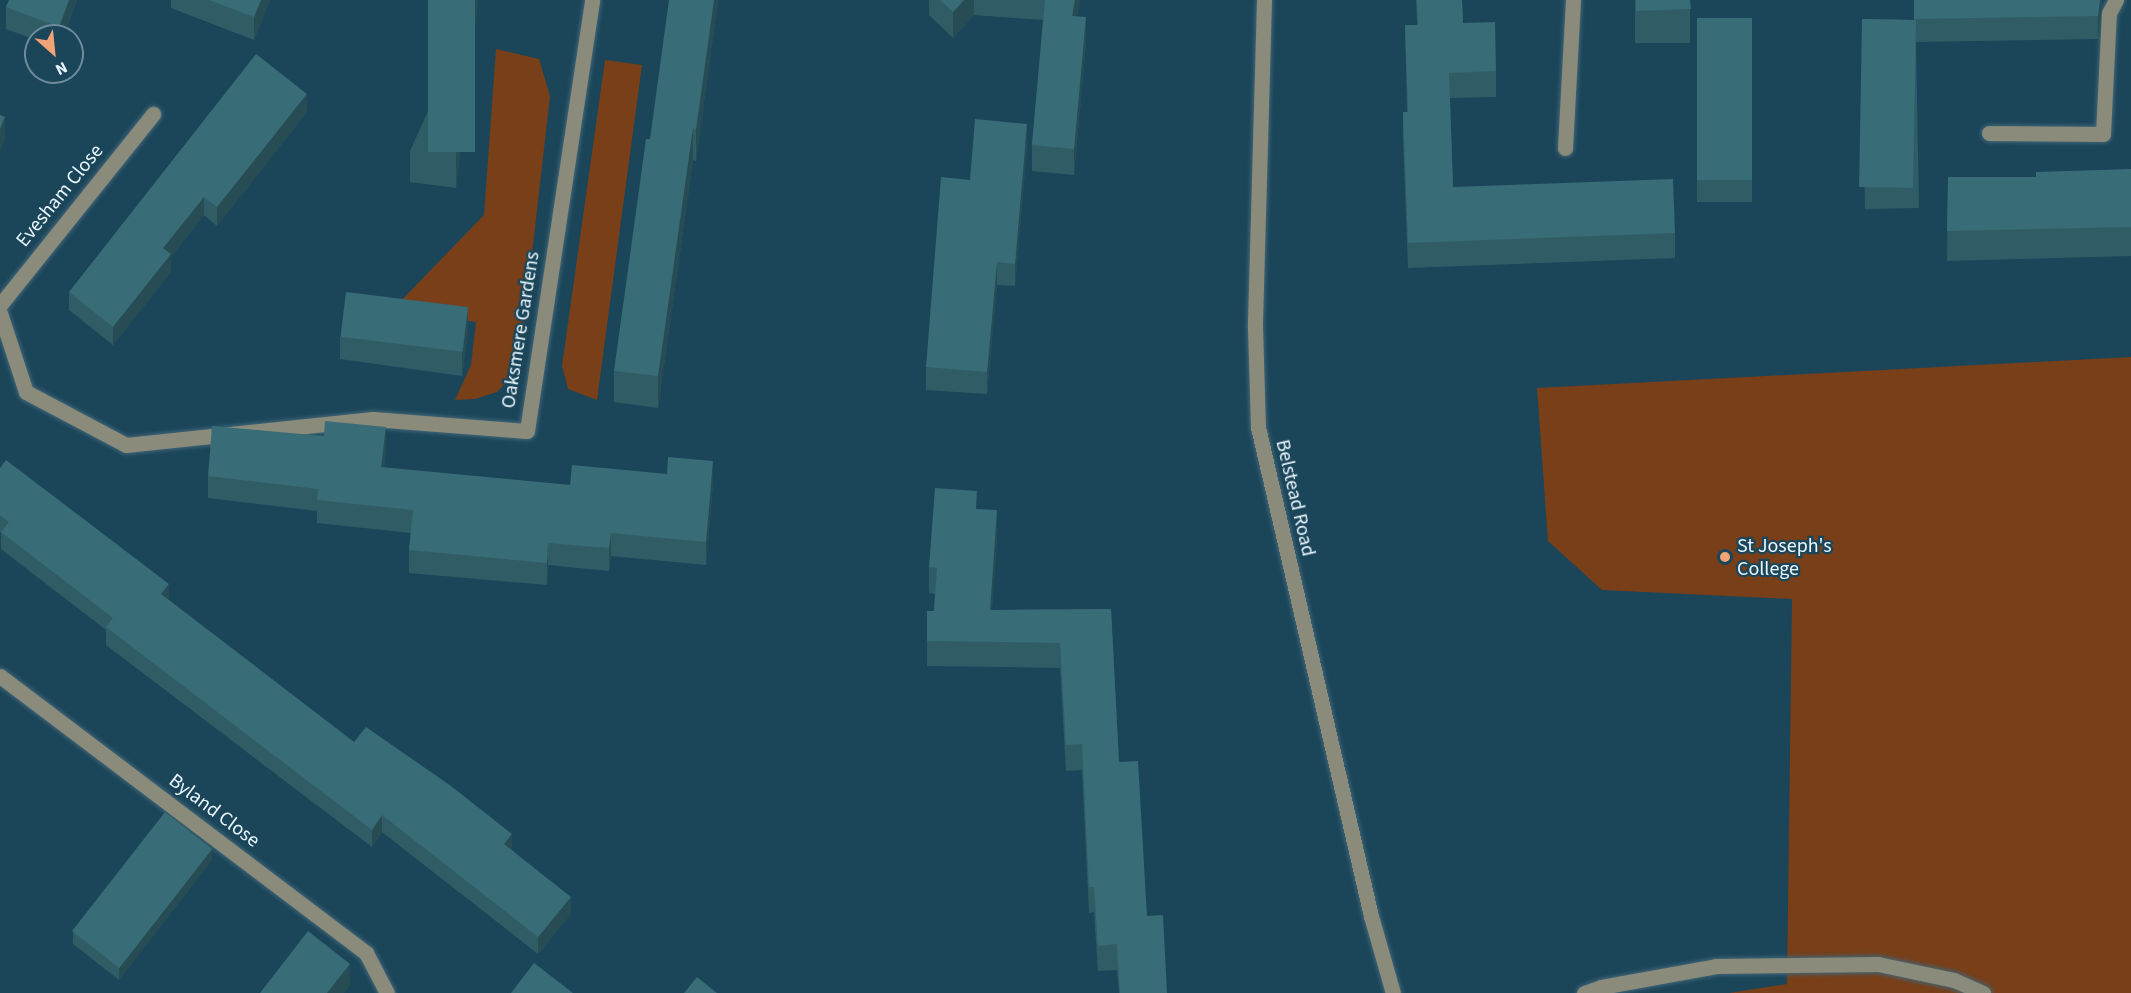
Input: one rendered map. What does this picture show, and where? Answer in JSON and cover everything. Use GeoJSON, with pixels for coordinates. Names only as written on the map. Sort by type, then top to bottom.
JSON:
{"type":"FeatureCollection","features":[{"type":"Feature","properties":{"kind":"street","name":"Oaksmere Gardens"},"geometry":{"type":"LineString","coordinates":[[0,314],[26,392],[126,445],[373,419],[527,430],[592,0]]}},
{"type":"Feature","properties":{"kind":"street","name":"Belstead Road"},"geometry":{"type":"LineString","coordinates":[[1264,0],[1255,327],[1258,427],[1371,916],[1393,993]]}},
{"type":"Feature","properties":{"kind":"street"},"geometry":{"type":"LineString","coordinates":[[1565,148],[1573,0]]}},
{"type":"Feature","properties":{"kind":"street"},"geometry":{"type":"LineString","coordinates":[[1989,133],[2103,134],[2109,13],[2116,0]]}},
{"type":"Feature","properties":{"kind":"street","name":"Evesham Close"},"geometry":{"type":"LineString","coordinates":[[0,304],[153,114]]}},
{"type":"Feature","properties":{"kind":"street","name":"Byland Close"},"geometry":{"type":"LineString","coordinates":[[0,676],[366,953],[387,993]]}},
{"type":"Feature","properties":{"kind":"street"},"geometry":{"type":"LineString","coordinates":[[1584,993],[1601,987],[1716,966],[1878,964],[1954,980],[1983,993]]}},
{"type":"Feature","properties":{"kind":"shaded area"},"geometry":{"type":"Polygon","coordinates":[[[496,49],[539,59],[550,96],[521,351],[509,379],[497,392],[475,399],[455,400],[471,365],[476,322],[393,309],[484,215],[496,49]]]}},
{"type":"Feature","properties":{"kind":"shaded area"},"geometry":{"type":"Polygon","coordinates":[[[605,60],[642,65],[597,400],[568,389],[562,366],[605,60]]]}},
{"type":"Feature","properties":{"kind":"shaded area"},"geometry":{"type":"Polygon","coordinates":[[[2131,357],[2131,993],[1729,993],[1787,984],[1792,599],[1602,590],[1548,541],[1537,388],[2131,357]]]}},
{"type":"Feature","properties":{"kind":"building"},"geometry":{"type":"Polygon","coordinates":[[[9,0],[69,0],[60,24],[51,24],[6,7],[9,0]]]}},
{"type":"Feature","properties":{"kind":"building"},"geometry":{"type":"Polygon","coordinates":[[[209,0],[261,0],[254,17],[209,0]]]}},
{"type":"Feature","properties":{"kind":"building"},"geometry":{"type":"Polygon","coordinates":[[[428,0],[475,0],[475,152],[428,152],[428,0]]]}},
{"type":"Feature","properties":{"kind":"building"},"geometry":{"type":"Polygon","coordinates":[[[669,0],[714,0],[696,129],[693,128],[658,376],[614,371],[646,139],[650,139],[669,0]]]}},
{"type":"Feature","properties":{"kind":"building"},"geometry":{"type":"Polygon","coordinates":[[[940,0],[964,0],[953,12],[940,0]]]}},
{"type":"Feature","properties":{"kind":"building"},"geometry":{"type":"Polygon","coordinates":[[[1045,0],[1075,0],[1072,16],[1086,17],[1074,149],[1032,145],[1045,0]]]}},
{"type":"Feature","properties":{"kind":"building"},"geometry":{"type":"Polygon","coordinates":[[[1417,0],[1462,0],[1463,23],[1495,22],[1496,71],[1449,73],[1453,187],[1673,179],[1675,233],[1408,243],[1403,112],[1408,112],[1405,25],[1418,25],[1417,0]]]}},
{"type":"Feature","properties":{"kind":"building"},"geometry":{"type":"Polygon","coordinates":[[[1636,0],[1690,0],[1691,9],[1636,11],[1636,0]]]}},
{"type":"Feature","properties":{"kind":"building"},"geometry":{"type":"Polygon","coordinates":[[[1914,0],[2100,0],[2098,16],[1914,19],[1914,0]]]}},
{"type":"Feature","properties":{"kind":"building"},"geometry":{"type":"Polygon","coordinates":[[[1697,18],[1752,18],[1752,180],[1697,180],[1697,18]]]}},
{"type":"Feature","properties":{"kind":"building"},"geometry":{"type":"Polygon","coordinates":[[[1862,19],[1916,20],[1913,188],[1859,187],[1862,19]]]}},
{"type":"Feature","properties":{"kind":"building"},"geometry":{"type":"Polygon","coordinates":[[[256,54],[307,94],[217,207],[204,197],[163,248],[171,254],[113,327],[69,292],[256,54]]]}},
{"type":"Feature","properties":{"kind":"building"},"geometry":{"type":"Polygon","coordinates":[[[0,115],[5,117],[0,129],[0,115]]]}},
{"type":"Feature","properties":{"kind":"building"},"geometry":{"type":"Polygon","coordinates":[[[975,119],[1027,124],[1015,264],[997,262],[987,372],[926,367],[941,177],[970,180],[975,119]]]}},
{"type":"Feature","properties":{"kind":"building"},"geometry":{"type":"Polygon","coordinates":[[[2131,169],[2131,227],[1947,231],[1948,177],[2036,177],[2036,172],[2131,169]]]}},
{"type":"Feature","properties":{"kind":"building"},"geometry":{"type":"Polygon","coordinates":[[[346,292],[468,307],[463,352],[341,337],[346,292]]]}},
{"type":"Feature","properties":{"kind":"building"},"geometry":{"type":"Polygon","coordinates":[[[325,421],[386,427],[381,467],[570,485],[572,465],[667,474],[668,457],[713,461],[706,542],[611,533],[609,548],[548,543],[547,563],[409,550],[413,510],[317,500],[318,489],[208,476],[212,426],[324,436],[325,421]]]}},
{"type":"Feature","properties":{"kind":"building"},"geometry":{"type":"Polygon","coordinates":[[[6,460],[169,584],[161,594],[354,742],[366,727],[451,786],[512,834],[504,844],[571,897],[538,937],[382,815],[372,830],[106,627],[113,618],[1,532],[9,522],[0,515],[0,468],[6,460]]]}},
{"type":"Feature","properties":{"kind":"building"},"geometry":{"type":"Polygon","coordinates":[[[935,488],[977,491],[976,509],[997,510],[990,610],[1111,609],[1119,762],[1138,761],[1147,916],[1163,915],[1167,993],[1120,993],[1117,944],[1098,946],[1094,887],[1089,887],[1082,744],[1066,745],[1060,643],[927,641],[927,611],[934,611],[937,568],[929,567],[935,488]]]}},
{"type":"Feature","properties":{"kind":"building"},"geometry":{"type":"Polygon","coordinates":[[[165,812],[212,849],[119,968],[72,931],[165,812]]]}},
{"type":"Feature","properties":{"kind":"building"},"geometry":{"type":"Polygon","coordinates":[[[308,931],[350,964],[327,993],[260,993],[308,931]]]}},
{"type":"Feature","properties":{"kind":"building"},"geometry":{"type":"Polygon","coordinates":[[[534,963],[573,993],[511,993],[534,963]]]}},
{"type":"Feature","properties":{"kind":"building"},"geometry":{"type":"Polygon","coordinates":[[[697,977],[717,993],[684,993],[697,977]]]}},
{"type":"Feature","properties":{"kind":"place","name":"St Joseph's College"},"geometry":{"type":"Point","coordinates":[1725,557]}}]}
